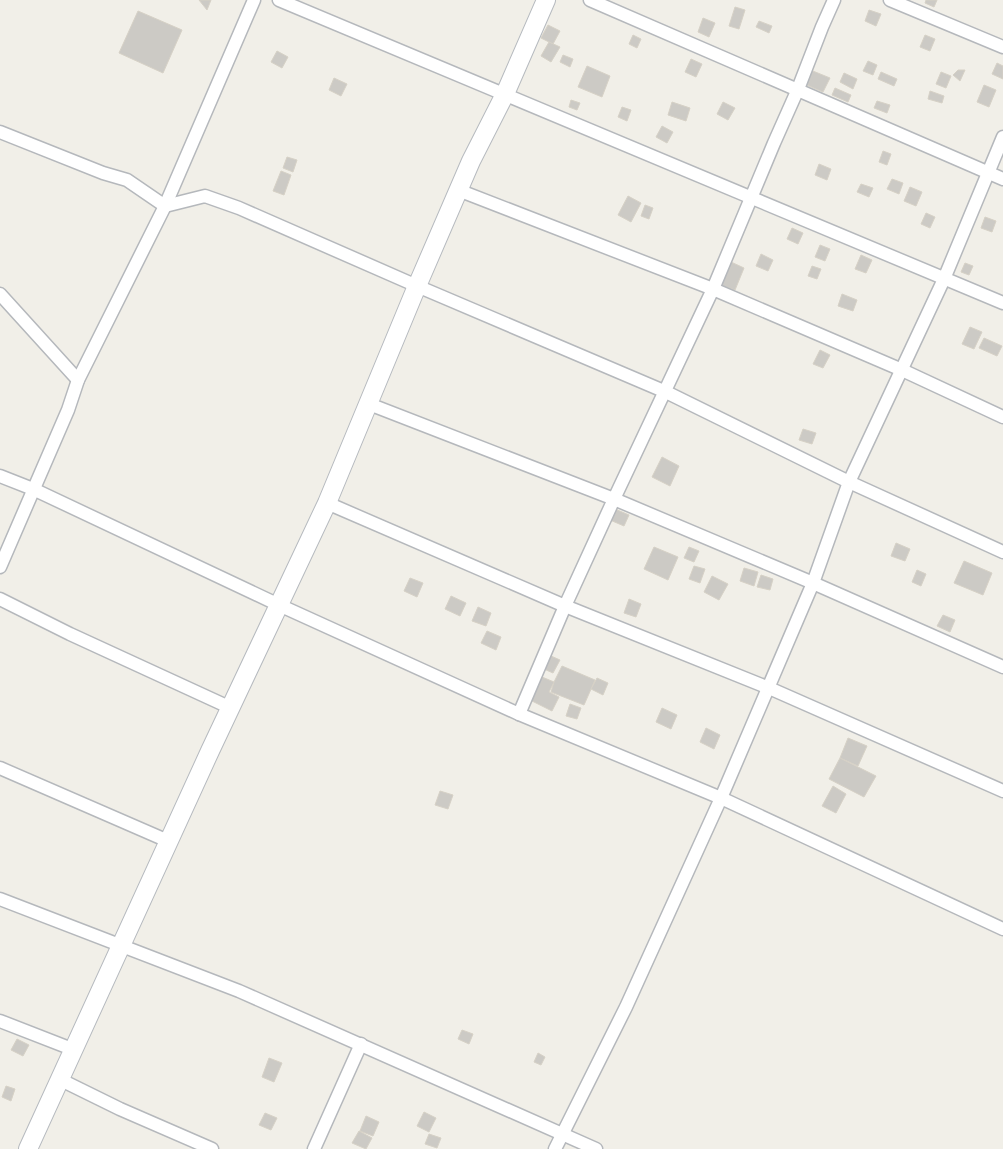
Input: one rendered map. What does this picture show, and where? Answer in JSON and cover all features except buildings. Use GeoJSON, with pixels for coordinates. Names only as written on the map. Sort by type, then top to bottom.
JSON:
{"type":"FeatureCollection","features":[{"type":"Feature","properties":{"kind":"street"},"geometry":{"type":"LineString","coordinates":[[0,567],[68,410],[78,380],[165,206],[254,0]]}},
{"type":"Feature","properties":{"kind":"street"},"geometry":{"type":"LineString","coordinates":[[279,0],[1003,303]]}},
{"type":"Feature","properties":{"kind":"street"},"geometry":{"type":"LineString","coordinates":[[28,1149],[168,841],[327,503],[458,190],[505,94],[546,0]]}},
{"type":"Feature","properties":{"kind":"street"},"geometry":{"type":"LineString","coordinates":[[590,0],[1003,179]]}},
{"type":"Feature","properties":{"kind":"street"},"geometry":{"type":"LineString","coordinates":[[519,714],[565,606],[614,499],[666,392],[686,345],[714,290],[834,0]]}},
{"type":"Feature","properties":{"kind":"street"},"geometry":{"type":"LineString","coordinates":[[890,0],[1003,46]]}},
{"type":"Feature","properties":{"kind":"street"},"geometry":{"type":"LineString","coordinates":[[0,132],[103,173],[127,180],[165,206],[205,196],[239,208],[666,392],[849,482],[1003,552]]}},
{"type":"Feature","properties":{"kind":"street"},"geometry":{"type":"LineString","coordinates":[[555,1149],[626,1007],[721,798],[813,583],[849,482],[944,279],[1003,137]]}},
{"type":"Feature","properties":{"kind":"street"},"geometry":{"type":"LineString","coordinates":[[458,190],[714,290],[902,370],[1003,417]]}},
{"type":"Feature","properties":{"kind":"street"},"geometry":{"type":"LineString","coordinates":[[0,294],[78,380]]}},
{"type":"Feature","properties":{"kind":"street"},"geometry":{"type":"LineString","coordinates":[[369,404],[614,499],[813,583],[1003,667]]}},
{"type":"Feature","properties":{"kind":"street"},"geometry":{"type":"LineString","coordinates":[[0,476],[33,489],[279,605],[519,714],[721,798],[1003,930]]}},
{"type":"Feature","properties":{"kind":"street"},"geometry":{"type":"LineString","coordinates":[[327,503],[565,606],[769,688],[1003,791]]}},
{"type":"Feature","properties":{"kind":"street"},"geometry":{"type":"LineString","coordinates":[[0,599],[70,634],[231,708]]}},
{"type":"Feature","properties":{"kind":"street"},"geometry":{"type":"LineString","coordinates":[[0,768],[168,841]]}},
{"type":"Feature","properties":{"kind":"street"},"geometry":{"type":"LineString","coordinates":[[0,899],[239,991],[596,1149]]}},
{"type":"Feature","properties":{"kind":"street"},"geometry":{"type":"LineString","coordinates":[[0,1022],[72,1049]]}},
{"type":"Feature","properties":{"kind":"street"},"geometry":{"type":"LineString","coordinates":[[314,1149],[361,1044]]}},
{"type":"Feature","properties":{"kind":"street"},"geometry":{"type":"LineString","coordinates":[[59,1079],[120,1109],[212,1149]]}}]}
